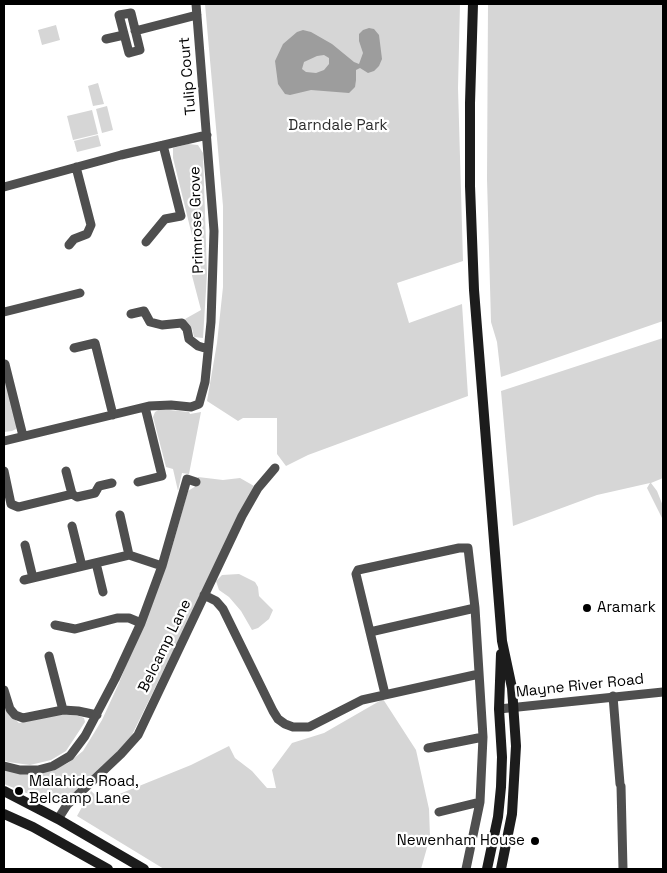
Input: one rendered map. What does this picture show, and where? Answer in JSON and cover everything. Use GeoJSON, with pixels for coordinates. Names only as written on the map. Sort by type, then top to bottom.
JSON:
{"type":"FeatureCollection","features":[{"type":"Feature","properties":{"kind":"main road"},"geometry":{"type":"LineString","coordinates":[[473,4],[470,186],[474,290],[502,641],[499,708],[502,757],[501,787],[498,817],[486,869]]}},
{"type":"Feature","properties":{"kind":"main road"},"geometry":{"type":"LineString","coordinates":[[501,869],[510,830],[515,787],[516,746],[512,688],[502,641]]}},
{"type":"Feature","properties":{"kind":"main road"},"geometry":{"type":"LineString","coordinates":[[4,791],[58,819],[144,869]]}},
{"type":"Feature","properties":{"kind":"main road"},"geometry":{"type":"LineString","coordinates":[[4,814],[33,827],[108,869]]}},
{"type":"Feature","properties":{"kind":"street","name":"Tulip Court"},"geometry":{"type":"LineString","coordinates":[[196,4],[207,134]]}},
{"type":"Feature","properties":{"kind":"street"},"geometry":{"type":"LineString","coordinates":[[131,12],[140,50],[129,53],[124,35],[120,15],[131,12]]}},
{"type":"Feature","properties":{"kind":"street","name":"Tulip Court"},"geometry":{"type":"LineString","coordinates":[[135,31],[197,15]]}},
{"type":"Feature","properties":{"kind":"street"},"geometry":{"type":"LineString","coordinates":[[106,39],[124,35]]}},
{"type":"Feature","properties":{"kind":"street"},"geometry":{"type":"LineString","coordinates":[[4,187],[207,134]]}},
{"type":"Feature","properties":{"kind":"street","name":"Primrose Grove"},"geometry":{"type":"LineString","coordinates":[[145,407],[191,407],[198,404],[205,382],[213,291],[214,231],[207,134]]}},
{"type":"Feature","properties":{"kind":"street","name":"Primrose Grove"},"geometry":{"type":"LineString","coordinates":[[146,242],[165,219],[181,216],[163,145]]}},
{"type":"Feature","properties":{"kind":"street"},"geometry":{"type":"LineString","coordinates":[[69,245],[74,239],[87,234],[91,225],[76,167]]}},
{"type":"Feature","properties":{"kind":"street"},"geometry":{"type":"LineString","coordinates":[[4,312],[80,293]]}},
{"type":"Feature","properties":{"kind":"street"},"geometry":{"type":"LineString","coordinates":[[132,314],[144,310],[150,322],[162,325],[182,323],[187,329],[189,340],[198,346],[208,349]]}},
{"type":"Feature","properties":{"kind":"street"},"geometry":{"type":"LineString","coordinates":[[74,348],[95,343],[113,415]]}},
{"type":"Feature","properties":{"kind":"street"},"geometry":{"type":"LineString","coordinates":[[5,364],[22,436]]}},
{"type":"Feature","properties":{"kind":"street"},"geometry":{"type":"LineString","coordinates":[[4,441],[145,407],[162,476]]}},
{"type":"Feature","properties":{"kind":"street","name":"Belcamp Lane"},"geometry":{"type":"LineString","coordinates":[[58,819],[67,804],[121,754],[138,735],[242,516],[258,488],[274,468]]}},
{"type":"Feature","properties":{"kind":"street"},"geometry":{"type":"LineString","coordinates":[[4,471],[11,504],[18,507],[72,494],[77,497],[95,493],[99,486],[112,483]]}},
{"type":"Feature","properties":{"kind":"street"},"geometry":{"type":"LineString","coordinates":[[66,471],[72,494]]}},
{"type":"Feature","properties":{"kind":"street"},"geometry":{"type":"LineString","coordinates":[[138,482],[172,473]]}},
{"type":"Feature","properties":{"kind":"street"},"geometry":{"type":"LineString","coordinates":[[4,766],[20,770],[38,770],[53,766],[70,756],[86,736],[141,623],[162,566],[187,480],[196,482]]}},
{"type":"Feature","properties":{"kind":"street"},"geometry":{"type":"LineString","coordinates":[[120,515],[129,555]]}},
{"type":"Feature","properties":{"kind":"street"},"geometry":{"type":"LineString","coordinates":[[72,526],[82,566]]}},
{"type":"Feature","properties":{"kind":"street"},"geometry":{"type":"LineString","coordinates":[[25,545],[29,579],[129,555],[162,566]]}},
{"type":"Feature","properties":{"kind":"street"},"geometry":{"type":"LineString","coordinates":[[385,694],[356,574],[358,570],[465,547],[468,548],[475,608],[483,737],[480,802],[466,869]]}},
{"type":"Feature","properties":{"kind":"street"},"geometry":{"type":"LineString","coordinates":[[96,563],[103,592]]}},
{"type":"Feature","properties":{"kind":"street"},"geometry":{"type":"LineString","coordinates":[[204,595],[216,601],[223,609],[278,719],[293,727],[309,726],[362,700],[479,674]]}},
{"type":"Feature","properties":{"kind":"street"},"geometry":{"type":"LineString","coordinates":[[370,632],[475,608]]}},
{"type":"Feature","properties":{"kind":"street"},"geometry":{"type":"LineString","coordinates":[[55,625],[75,629],[117,618],[129,618],[141,623]]}},
{"type":"Feature","properties":{"kind":"street"},"geometry":{"type":"LineString","coordinates":[[50,656],[63,710]]}},
{"type":"Feature","properties":{"kind":"street"},"geometry":{"type":"LineString","coordinates":[[4,690],[10,709],[15,715],[23,718],[63,710],[97,715]]}},
{"type":"Feature","properties":{"kind":"street","name":"Mayne River Road"},"geometry":{"type":"LineString","coordinates":[[499,708],[663,692]]}},
{"type":"Feature","properties":{"kind":"street"},"geometry":{"type":"LineString","coordinates":[[613,696],[620,785],[623,869]]}},
{"type":"Feature","properties":{"kind":"street"},"geometry":{"type":"LineString","coordinates":[[428,748],[483,737]]}},
{"type":"Feature","properties":{"kind":"street"},"geometry":{"type":"LineString","coordinates":[[440,812],[480,802]]}},
{"type":"Feature","properties":{"kind":"green space","name":"Darndale Park"},"geometry":{"type":"Polygon","coordinates":[[[205,4],[460,4],[458,88],[463,261],[397,283],[409,323],[462,304],[468,396],[308,455],[286,466],[277,454],[277,418],[243,418],[238,421],[207,401],[217,343],[223,287],[223,206],[205,4]]]}},
{"type":"Feature","properties":{"kind":"green space"},"geometry":{"type":"Polygon","coordinates":[[[488,4],[663,4],[663,321],[501,377],[497,342],[491,322],[487,179],[488,4]]]}},
{"type":"Feature","properties":{"kind":"green space"},"geometry":{"type":"Polygon","coordinates":[[[56,25],[60,40],[42,45],[38,30],[56,25]]]}},
{"type":"Feature","properties":{"kind":"green space"},"geometry":{"type":"Polygon","coordinates":[[[98,83],[104,104],[93,106],[88,86],[98,83]]]}},
{"type":"Feature","properties":{"kind":"green space"},"geometry":{"type":"Polygon","coordinates":[[[107,106],[113,130],[102,133],[96,109],[107,106]]]}},
{"type":"Feature","properties":{"kind":"green space"},"geometry":{"type":"Polygon","coordinates":[[[92,110],[98,134],[73,140],[67,116],[92,110]]]}},
{"type":"Feature","properties":{"kind":"green space"},"geometry":{"type":"Polygon","coordinates":[[[98,135],[101,146],[77,152],[74,141],[98,135]]]}},
{"type":"Feature","properties":{"kind":"green space"},"geometry":{"type":"Polygon","coordinates":[[[188,144],[198,145],[203,153],[207,274],[203,338],[194,337],[192,328],[185,319],[201,310],[190,268],[199,264],[173,158],[173,148],[188,144]]]}},
{"type":"Feature","properties":{"kind":"green space"},"geometry":{"type":"Polygon","coordinates":[[[663,338],[663,478],[651,483],[657,491],[663,506],[663,520],[647,488],[650,483],[597,495],[513,526],[501,391],[663,338]]]}},
{"type":"Feature","properties":{"kind":"green space"},"geometry":{"type":"Polygon","coordinates":[[[4,364],[18,421],[16,429],[4,432],[4,364]]]}},
{"type":"Feature","properties":{"kind":"green space"},"geometry":{"type":"Polygon","coordinates":[[[160,409],[189,412],[190,414],[201,412],[189,474],[182,473],[178,491],[173,469],[166,467],[153,417],[155,412],[160,409]]]}},
{"type":"Feature","properties":{"kind":"green space"},"geometry":{"type":"Polygon","coordinates":[[[198,477],[223,480],[240,478],[254,486],[129,741],[75,794],[59,803],[54,804],[4,784],[4,766],[13,771],[33,774],[53,770],[68,763],[83,751],[102,720],[119,683],[169,558],[188,491],[196,486],[198,477]]]}},
{"type":"Feature","properties":{"kind":"green space"},"geometry":{"type":"Polygon","coordinates":[[[239,574],[255,582],[258,587],[259,596],[273,610],[269,619],[258,628],[252,630],[241,611],[229,597],[219,590],[216,581],[222,575],[239,574]]]}},
{"type":"Feature","properties":{"kind":"green space"},"geometry":{"type":"Polygon","coordinates":[[[383,699],[416,750],[429,809],[430,837],[421,869],[164,869],[77,816],[91,791],[102,801],[191,765],[229,746],[235,758],[252,771],[267,788],[276,788],[272,770],[292,743],[324,733],[383,699]]]}},
{"type":"Feature","properties":{"kind":"green space"},"geometry":{"type":"Polygon","coordinates":[[[4,706],[7,712],[19,723],[61,714],[79,716],[84,718],[85,722],[66,751],[51,760],[30,765],[8,762],[4,760],[4,706]]]}},
{"type":"Feature","properties":{"kind":"shaded area"},"geometry":{"type":"Polygon","coordinates":[[[374,29],[379,35],[382,59],[374,71],[368,73],[360,68],[356,70],[355,87],[349,93],[311,90],[290,95],[285,94],[278,84],[275,61],[283,44],[297,32],[303,30],[311,32],[332,44],[359,64],[363,53],[359,34],[363,30],[374,29]],[[324,55],[317,56],[304,62],[302,69],[306,72],[316,73],[324,70],[329,64],[329,58],[324,55]]]}},
{"type":"Feature","properties":{"kind":"place","name":"Aramark"},"geometry":{"type":"Point","coordinates":[587,608]}},
{"type":"Feature","properties":{"kind":"place","name":"Malahide Road, Belcamp Lane"},"geometry":{"type":"Point","coordinates":[19,791]}},
{"type":"Feature","properties":{"kind":"place","name":"Newenham House"},"geometry":{"type":"Point","coordinates":[535,841]}}]}
